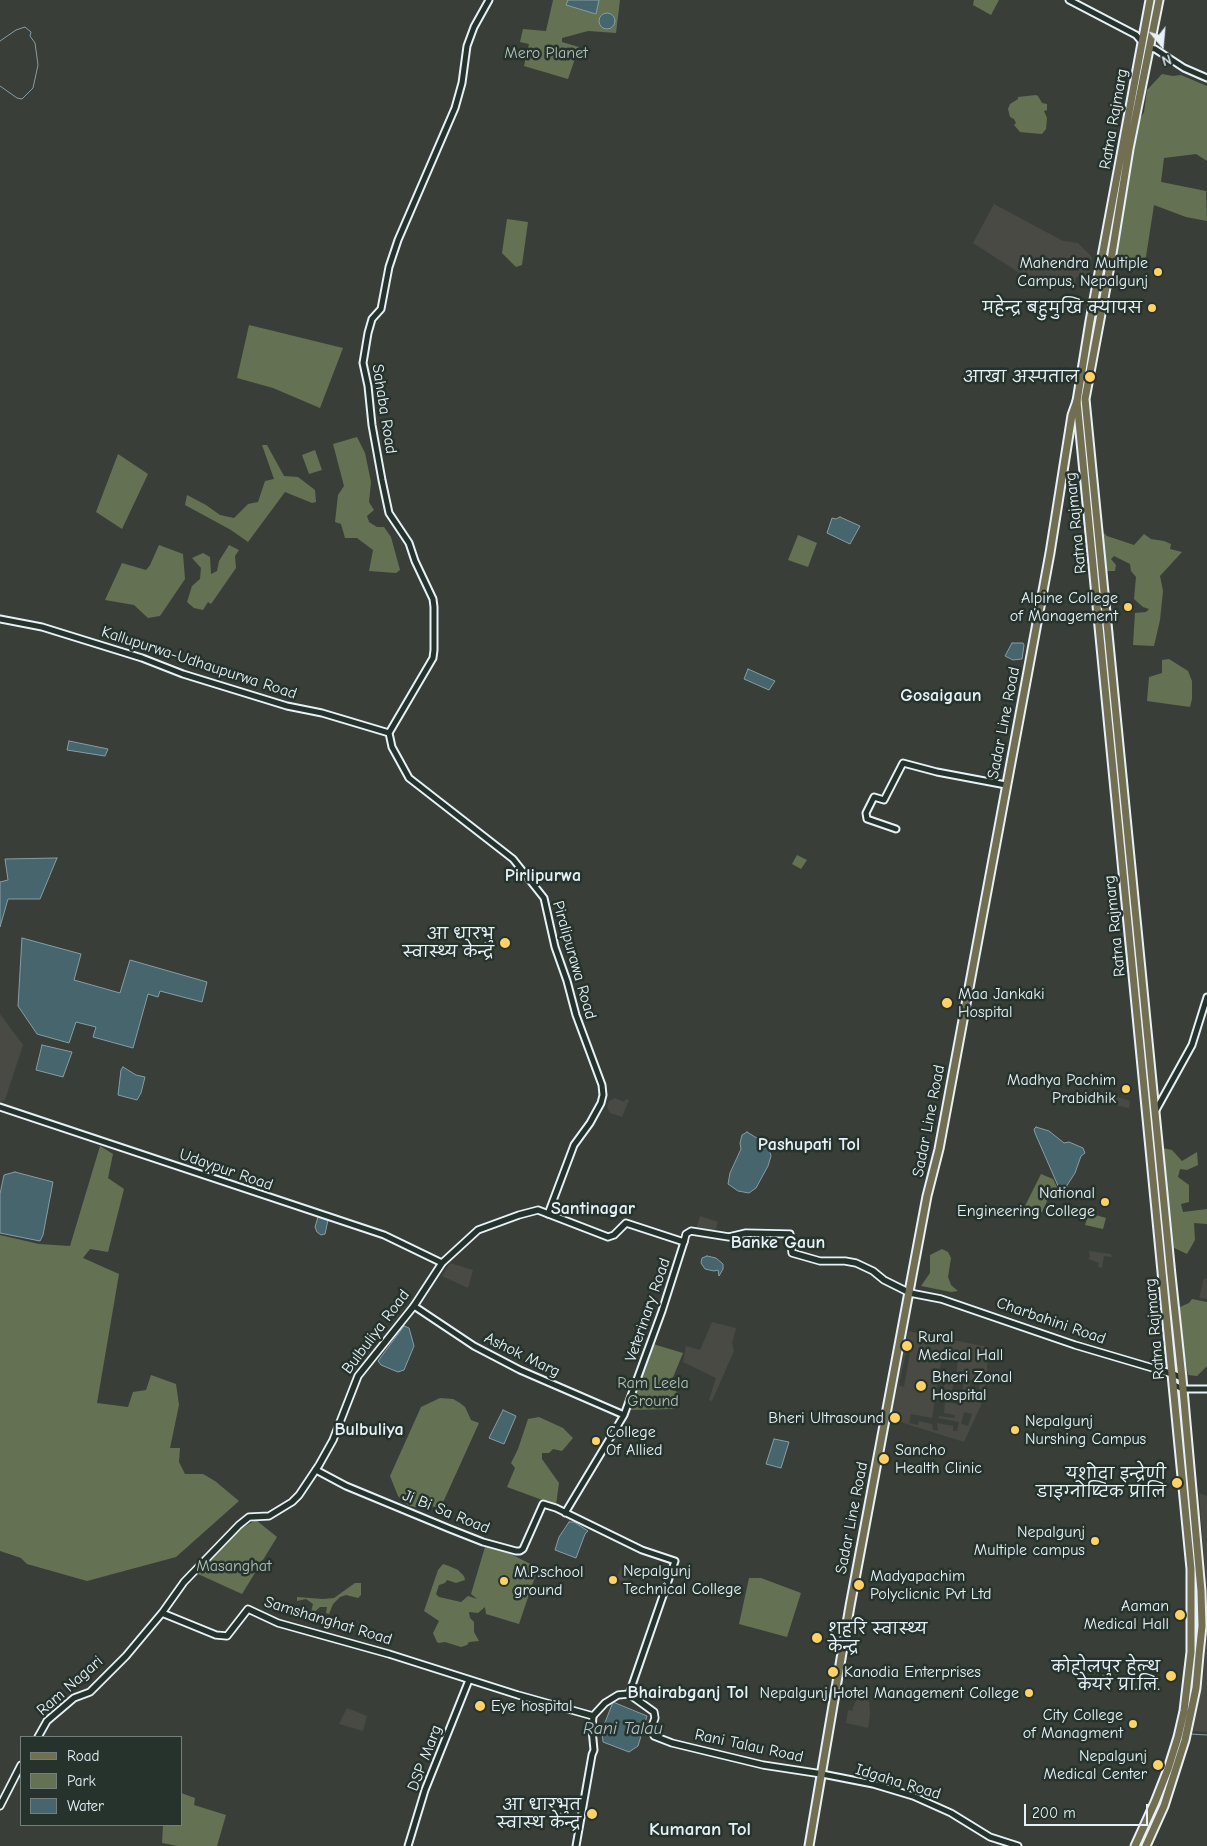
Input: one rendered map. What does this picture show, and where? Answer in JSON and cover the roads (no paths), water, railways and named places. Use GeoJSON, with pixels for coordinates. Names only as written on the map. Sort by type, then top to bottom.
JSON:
{"type":"FeatureCollection","features":[{"type":"Feature","properties":{"kind":"main road","name":"Ratna Rajmarg"},"geometry":{"type":"LineString","coordinates":[[1146,1846],[1164,1806],[1185,1740],[1196,1688],[1202,1626],[1199,1555],[1085,398],[1110,266],[1146,45],[1150,0]]}},
{"type":"Feature","properties":{"kind":"main road","name":"Ratna Rajmarg"},"geometry":{"type":"LineString","coordinates":[[1135,1846],[1156,1802],[1178,1737],[1184,1711],[1191,1660],[1191,1569],[1077,402],[1089,330],[1146,45],[1159,0]]}},
{"type":"Feature","properties":{"kind":"main road","name":"Sadar Line Road"},"geometry":{"type":"LineString","coordinates":[[809,1846],[850,1604],[1050,553],[1072,414],[1077,402]]}},
{"type":"Feature","properties":{"kind":"main road","name":"Bulbuliya Road"},"geometry":{"type":"LineString","coordinates":[[162,1613],[184,1582],[239,1525],[249,1517],[269,1516],[292,1502],[316,1470],[333,1440],[358,1376],[414,1306],[442,1263],[478,1230],[488,1225],[538,1210],[548,1214]]}},
{"type":"Feature","properties":{"kind":"main road"},"geometry":{"type":"LineString","coordinates":[[548,1214],[608,1236],[614,1235],[626,1223],[684,1242]]}},
{"type":"Feature","properties":{"kind":"main road","name":"Charbahini Road"},"geometry":{"type":"LineString","coordinates":[[684,1242],[686,1234],[691,1231],[729,1237],[746,1233],[790,1234],[792,1253],[820,1260],[845,1260],[856,1263],[874,1271],[884,1280],[910,1293],[941,1299],[1075,1345],[1182,1378]]}},
{"type":"Feature","properties":{"kind":"main road","name":"Samshanghat Road"},"geometry":{"type":"LineString","coordinates":[[162,1613],[216,1635],[227,1636],[248,1610],[278,1623],[389,1654],[468,1680]]}},
{"type":"Feature","properties":{"kind":"main road","name":"Ram Nagari"},"geometry":{"type":"LineString","coordinates":[[39,1736],[48,1722],[74,1698],[90,1692],[126,1656],[162,1613]]}},
{"type":"Feature","properties":{"kind":"main road"},"geometry":{"type":"LineString","coordinates":[[468,1680],[594,1716],[605,1702],[618,1695],[629,1694]]}},
{"type":"Feature","properties":{"kind":"main road","name":"Rani Talau Road"},"geometry":{"type":"LineString","coordinates":[[629,1694],[654,1712],[655,1718],[651,1729],[654,1736],[672,1743],[763,1765],[822,1774]]}},
{"type":"Feature","properties":{"kind":"main road"},"geometry":{"type":"LineString","coordinates":[[0,1806],[20,1767]]}},
{"type":"Feature","properties":{"kind":"street","name":"Sahaba Road"},"geometry":{"type":"LineString","coordinates":[[389,733],[433,658],[434,607],[433,599],[414,561],[409,543],[389,513],[372,425],[368,386],[363,363],[368,333],[372,319],[381,309],[389,267],[398,240],[455,108],[462,83],[467,46],[474,27],[488,0]]}},
{"type":"Feature","properties":{"kind":"street"},"geometry":{"type":"LineString","coordinates":[[1069,0],[1136,35],[1146,45],[1184,68],[1207,78]]}},
{"type":"Feature","properties":{"kind":"street","name":"Kallupurwa-Udhaupurwa Road"},"geometry":{"type":"LineString","coordinates":[[0,619],[58,632],[142,658],[183,674],[287,706],[322,713],[389,733]]}},
{"type":"Feature","properties":{"kind":"street","name":"Piralipurawa Road"},"geometry":{"type":"LineString","coordinates":[[389,733],[392,747],[409,778],[513,859],[544,898],[555,947],[576,1015],[602,1086],[603,1094],[597,1110],[574,1145],[548,1214]]}},
{"type":"Feature","properties":{"kind":"street"},"geometry":{"type":"LineString","coordinates":[[896,829],[867,819],[866,813],[874,797],[884,800],[903,763],[937,772],[1006,785]]}},
{"type":"Feature","properties":{"kind":"street"},"geometry":{"type":"LineString","coordinates":[[1156,1110],[1192,1045],[1207,997]]}},
{"type":"Feature","properties":{"kind":"street","name":"Udaypur Road"},"geometry":{"type":"LineString","coordinates":[[0,1107],[384,1235],[442,1263]]}},
{"type":"Feature","properties":{"kind":"street","name":"Veterinary Road"},"geometry":{"type":"LineString","coordinates":[[565,1513],[624,1415],[662,1311],[684,1242]]}},
{"type":"Feature","properties":{"kind":"street","name":"Ashok Marg"},"geometry":{"type":"LineString","coordinates":[[414,1306],[474,1346],[520,1370],[624,1415]]}},
{"type":"Feature","properties":{"kind":"street"},"geometry":{"type":"LineString","coordinates":[[1174,1385],[1183,1389],[1207,1389]]}},
{"type":"Feature","properties":{"kind":"street","name":"Ji Bi Sa Road"},"geometry":{"type":"LineString","coordinates":[[316,1470],[346,1486],[450,1530],[516,1551],[523,1549],[543,1504],[565,1513]]}},
{"type":"Feature","properties":{"kind":"street"},"geometry":{"type":"LineString","coordinates":[[565,1513],[636,1547],[675,1561],[629,1694]]}},
{"type":"Feature","properties":{"kind":"street","name":"DSP Marg"},"geometry":{"type":"LineString","coordinates":[[408,1846],[425,1790],[468,1680]]}},
{"type":"Feature","properties":{"kind":"street"},"geometry":{"type":"LineString","coordinates":[[576,1846],[594,1750],[592,1729],[594,1716]]}},
{"type":"Feature","properties":{"kind":"street","name":"Idgaha Road"},"geometry":{"type":"LineString","coordinates":[[822,1774],[873,1784],[913,1796],[951,1813],[990,1837],[1018,1846]]}},
{"type":"Feature","properties":{"kind":"water"},"geometry":{"type":"Polygon","coordinates":[[[568,0],[599,0],[596,14],[566,5],[568,0]]]}},
{"type":"Feature","properties":{"kind":"water"},"geometry":{"type":"Polygon","coordinates":[[[607,13],[615,21],[607,29],[599,21],[607,13]]]}},
{"type":"Feature","properties":{"kind":"water"},"geometry":{"type":"Polygon","coordinates":[[[840,517],[860,526],[850,544],[827,533],[832,518],[840,517]]]}},
{"type":"Feature","properties":{"kind":"water"},"geometry":{"type":"Polygon","coordinates":[[[1012,643],[1023,643],[1022,659],[1013,660],[1005,656],[1012,643]]]}},
{"type":"Feature","properties":{"kind":"water"},"geometry":{"type":"Polygon","coordinates":[[[748,669],[775,681],[769,690],[744,679],[748,669]]]}},
{"type":"Feature","properties":{"kind":"water"},"geometry":{"type":"Polygon","coordinates":[[[69,741],[108,749],[105,756],[67,750],[69,741]]]}},
{"type":"Feature","properties":{"kind":"water"},"geometry":{"type":"Polygon","coordinates":[[[57,858],[40,899],[8,899],[0,927],[0,882],[8,880],[5,859],[57,858]]]}},
{"type":"Feature","properties":{"kind":"water"},"geometry":{"type":"Polygon","coordinates":[[[22,938],[81,954],[74,980],[120,993],[130,960],[207,982],[202,1002],[160,991],[158,997],[148,994],[133,1048],[93,1037],[96,1027],[76,1022],[69,1043],[37,1034],[18,1006],[22,938]]]}},
{"type":"Feature","properties":{"kind":"water"},"geometry":{"type":"Polygon","coordinates":[[[42,1045],[72,1052],[63,1077],[36,1070],[42,1045]]]}},
{"type":"Feature","properties":{"kind":"water"},"geometry":{"type":"Polygon","coordinates":[[[123,1067],[136,1075],[145,1077],[137,1100],[118,1095],[123,1067]]]}},
{"type":"Feature","properties":{"kind":"water"},"geometry":{"type":"Polygon","coordinates":[[[1036,1127],[1049,1131],[1064,1143],[1069,1142],[1083,1148],[1085,1153],[1081,1156],[1075,1173],[1064,1190],[1059,1188],[1035,1133],[1034,1129],[1036,1127]]]}},
{"type":"Feature","properties":{"kind":"water"},"geometry":{"type":"Polygon","coordinates":[[[747,1132],[768,1145],[771,1156],[768,1166],[756,1188],[749,1193],[738,1191],[728,1184],[730,1173],[741,1149],[742,1135],[747,1132]]]}},
{"type":"Feature","properties":{"kind":"water"},"geometry":{"type":"Polygon","coordinates":[[[15,1172],[53,1182],[43,1235],[40,1241],[0,1233],[0,1194],[4,1175],[15,1172]]]}},
{"type":"Feature","properties":{"kind":"water"},"geometry":{"type":"Polygon","coordinates":[[[318,1217],[328,1220],[325,1234],[321,1235],[317,1232],[315,1227],[318,1217]]]}},
{"type":"Feature","properties":{"kind":"water"},"geometry":{"type":"Polygon","coordinates":[[[707,1256],[716,1258],[723,1264],[723,1269],[719,1276],[718,1270],[705,1269],[701,1263],[702,1258],[707,1256]]]}},
{"type":"Feature","properties":{"kind":"water"},"geometry":{"type":"Polygon","coordinates":[[[404,1326],[409,1328],[414,1346],[404,1370],[398,1372],[381,1365],[378,1361],[404,1326]]]}},
{"type":"Feature","properties":{"kind":"water"},"geometry":{"type":"Polygon","coordinates":[[[503,1410],[516,1416],[504,1444],[489,1438],[503,1410]]]}},
{"type":"Feature","properties":{"kind":"water"},"geometry":{"type":"Polygon","coordinates":[[[774,1439],[789,1442],[781,1468],[766,1464],[774,1439]]]}},
{"type":"Feature","properties":{"kind":"water"},"geometry":{"type":"Polygon","coordinates":[[[569,1522],[574,1522],[588,1531],[585,1534],[576,1558],[555,1550],[559,1537],[569,1522]]]}},
{"type":"Feature","properties":{"kind":"water","name":"Rani Talau"},"geometry":{"type":"Polygon","coordinates":[[[613,1702],[647,1716],[638,1746],[629,1752],[603,1742],[602,1730],[613,1702]]]}},
{"type":"Feature","properties":{"kind":"waterway"},"geometry":{"type":"LineString","coordinates":[[0,41],[16,30],[25,27],[31,32],[30,36],[35,43],[38,65],[33,88],[22,99],[17,98],[0,86]]}},
{"type":"Feature","properties":{"kind":"waterway"},"geometry":{"type":"LineString","coordinates":[[1189,1734],[1207,1735]]}},
{"type":"Feature","properties":{"kind":"place","name":"Mahendra Multiple Campus, Nepalgunj"},"geometry":{"type":"Point","coordinates":[1158,272]}},
{"type":"Feature","properties":{"kind":"place","name":"महेन्द्र बहुमुखि क्यापस"},"geometry":{"type":"Point","coordinates":[1152,308]}},
{"type":"Feature","properties":{"kind":"place","name":"आखा अस्पताल"},"geometry":{"type":"Point","coordinates":[1090,377]}},
{"type":"Feature","properties":{"kind":"place","name":"Alpine College of Management"},"geometry":{"type":"Point","coordinates":[1128,607]}},
{"type":"Feature","properties":{"kind":"place","name":"आ धारभु स्वास्थ्य केन्द्र"},"geometry":{"type":"Point","coordinates":[505,943]}},
{"type":"Feature","properties":{"kind":"place","name":"Maa Jankaki Hospital"},"geometry":{"type":"Point","coordinates":[947,1003]}},
{"type":"Feature","properties":{"kind":"place","name":"Madhya Pachim Prabidhik"},"geometry":{"type":"Point","coordinates":[1126,1089]}},
{"type":"Feature","properties":{"kind":"place","name":"National Engineering College"},"geometry":{"type":"Point","coordinates":[1105,1202]}},
{"type":"Feature","properties":{"kind":"place","name":"Rural Medical Hall"},"geometry":{"type":"Point","coordinates":[907,1346]}},
{"type":"Feature","properties":{"kind":"place","name":"Bheri Zonal Hospital"},"geometry":{"type":"Point","coordinates":[921,1386]}},
{"type":"Feature","properties":{"kind":"place","name":"Bheri Ultrasound"},"geometry":{"type":"Point","coordinates":[895,1418]}},
{"type":"Feature","properties":{"kind":"place","name":"Nepalgunj Nurshing Campus"},"geometry":{"type":"Point","coordinates":[1015,1430]}},
{"type":"Feature","properties":{"kind":"place","name":"College Of Allied"},"geometry":{"type":"Point","coordinates":[596,1441]}},
{"type":"Feature","properties":{"kind":"place","name":"Sancho Health Clinic"},"geometry":{"type":"Point","coordinates":[884,1459]}},
{"type":"Feature","properties":{"kind":"place","name":"यशोदा इन्द्रेणी डाइग्नोष्टिक प्रालि"},"geometry":{"type":"Point","coordinates":[1177,1483]}},
{"type":"Feature","properties":{"kind":"place","name":"Nepalgunj Multiple campus"},"geometry":{"type":"Point","coordinates":[1095,1541]}},
{"type":"Feature","properties":{"kind":"place","name":"Nepalgunj Technical College"},"geometry":{"type":"Point","coordinates":[613,1580]}},
{"type":"Feature","properties":{"kind":"place","name":"M.P.school ground"},"geometry":{"type":"Point","coordinates":[504,1581]}},
{"type":"Feature","properties":{"kind":"place","name":"Madyapachim Polyclicnic Pvt Ltd"},"geometry":{"type":"Point","coordinates":[859,1585]}},
{"type":"Feature","properties":{"kind":"place","name":"Aaman Medical Hall"},"geometry":{"type":"Point","coordinates":[1180,1615]}},
{"type":"Feature","properties":{"kind":"place","name":"शहरि स्वास्थ्य केन्द्र"},"geometry":{"type":"Point","coordinates":[817,1638]}},
{"type":"Feature","properties":{"kind":"place","name":"Kanodia Enterprises"},"geometry":{"type":"Point","coordinates":[833,1672]}},
{"type":"Feature","properties":{"kind":"place","name":"काेहाेलपुर हेल्थ केयर प्रा.लि."},"geometry":{"type":"Point","coordinates":[1171,1676]}},
{"type":"Feature","properties":{"kind":"place","name":"Nepalgunj Hotel Management College"},"geometry":{"type":"Point","coordinates":[1029,1693]}},
{"type":"Feature","properties":{"kind":"place","name":"Eye hospital"},"geometry":{"type":"Point","coordinates":[480,1706]}},
{"type":"Feature","properties":{"kind":"place","name":"City College of Managment"},"geometry":{"type":"Point","coordinates":[1133,1724]}},
{"type":"Feature","properties":{"kind":"place","name":"Nepalgunj Medical Center"},"geometry":{"type":"Point","coordinates":[1158,1765]}},
{"type":"Feature","properties":{"kind":"place","name":"आ धारभुत स्वास्थ केन्द्र"},"geometry":{"type":"Point","coordinates":[592,1814]}},
{"type":"Feature","properties":{"kind":"district","name":"Gosaigaun"},"geometry":{"type":"Point","coordinates":[941,696]}},
{"type":"Feature","properties":{"kind":"district","name":"Pirlipurwa"},"geometry":{"type":"Point","coordinates":[543,876]}},
{"type":"Feature","properties":{"kind":"district","name":"Pashupati Tol"},"geometry":{"type":"Point","coordinates":[809,1145]}},
{"type":"Feature","properties":{"kind":"district","name":"Santinagar"},"geometry":{"type":"Point","coordinates":[593,1209]}},
{"type":"Feature","properties":{"kind":"district","name":"Banke Gaun"},"geometry":{"type":"Point","coordinates":[778,1243]}},
{"type":"Feature","properties":{"kind":"district","name":"Bulbuliya"},"geometry":{"type":"Point","coordinates":[369,1430]}},
{"type":"Feature","properties":{"kind":"district","name":"Bhairabganj Tol"},"geometry":{"type":"Point","coordinates":[688,1693]}},
{"type":"Feature","properties":{"kind":"district","name":"Kumaran Tol"},"geometry":{"type":"Point","coordinates":[700,1830]}},
{"type":"Feature","properties":{"kind":"park label","name":"Mero Planet"},"geometry":{"type":"Point","coordinates":[546,53]}},
{"type":"Feature","properties":{"kind":"park label","name":"Ram Leela Ground"},"geometry":{"type":"Point","coordinates":[653,1392]}},
{"type":"Feature","properties":{"kind":"park label","name":"Masanghat"},"geometry":{"type":"Point","coordinates":[234,1566]}}]}
